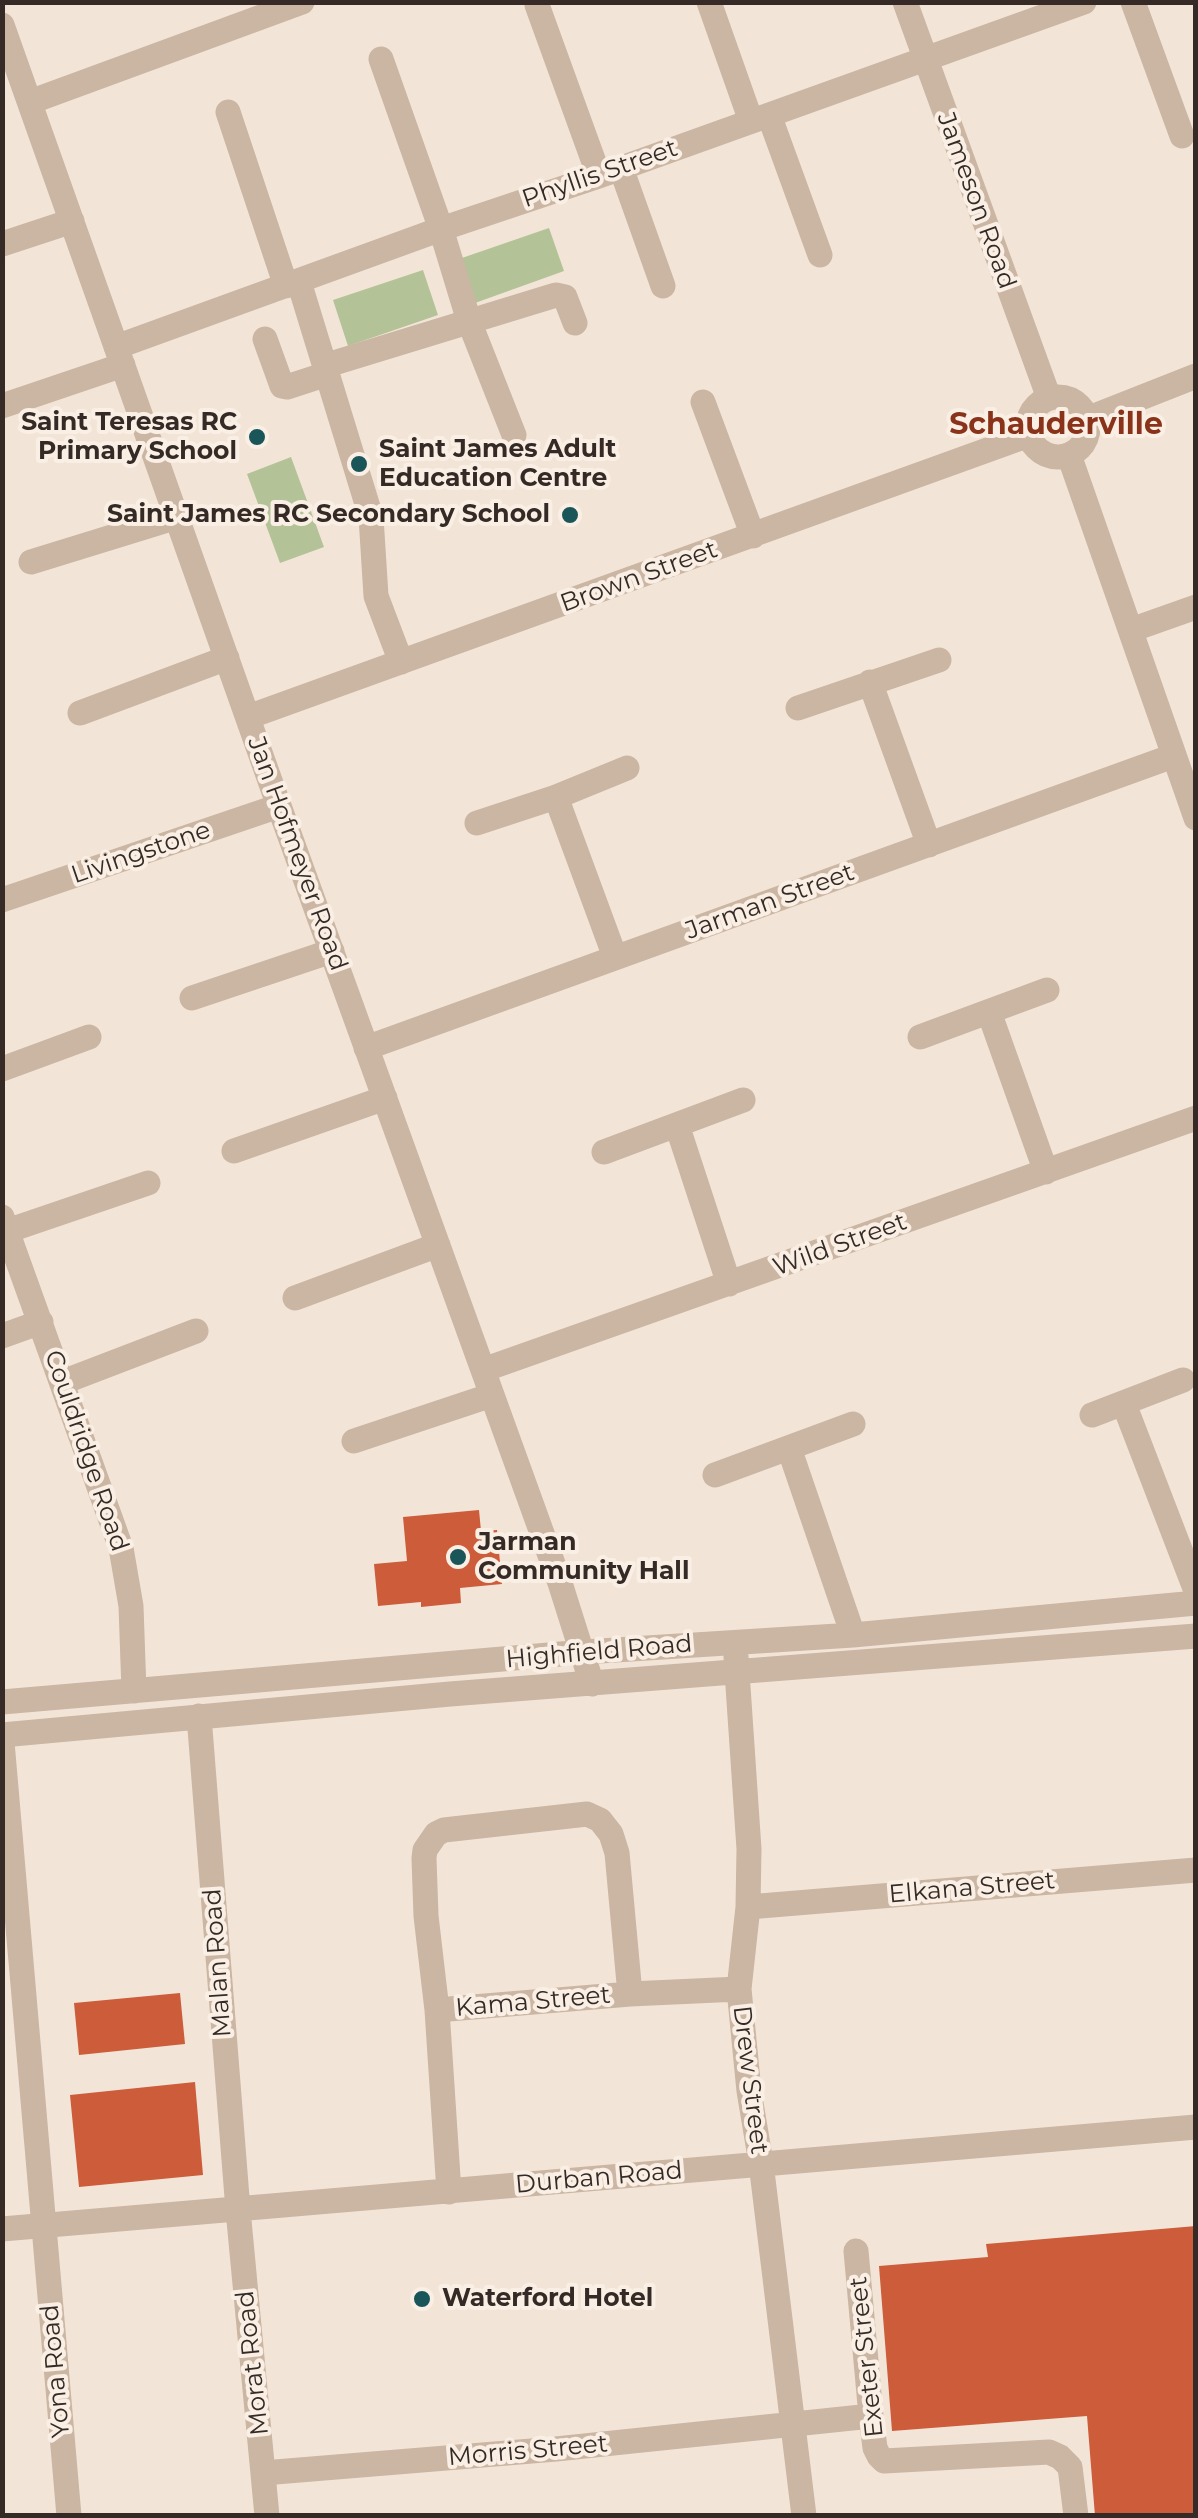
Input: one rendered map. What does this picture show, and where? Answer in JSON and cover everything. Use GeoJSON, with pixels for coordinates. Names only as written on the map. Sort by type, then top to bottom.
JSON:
{"type":"FeatureCollection","features":[{"type":"Feature","properties":{"kind":"street"},"geometry":{"type":"LineString","coordinates":[[30,102],[302,2]]}},
{"type":"Feature","properties":{"kind":"street"},"geometry":{"type":"LineString","coordinates":[[709,2],[820,255]]}},
{"type":"Feature","properties":{"kind":"street","name":"Jameson Road"},"geometry":{"type":"LineString","coordinates":[[904,2],[1050,398]]}},
{"type":"Feature","properties":{"kind":"street","name":"Phyllis Street"},"geometry":{"type":"LineString","coordinates":[[2,406],[292,284],[1084,2]]}},
{"type":"Feature","properties":{"kind":"street"},"geometry":{"type":"LineString","coordinates":[[1133,2],[1182,136]]}},
{"type":"Feature","properties":{"kind":"street"},"geometry":{"type":"LineString","coordinates":[[537,5],[664,286]]}},
{"type":"Feature","properties":{"kind":"street","name":"Jan Hofmeyer Road"},"geometry":{"type":"LineString","coordinates":[[2,26],[584,1652],[592,1684]]}},
{"type":"Feature","properties":{"kind":"street"},"geometry":{"type":"LineString","coordinates":[[382,59],[470,321],[514,435]]}},
{"type":"Feature","properties":{"kind":"street"},"geometry":{"type":"LineString","coordinates":[[228,112],[326,370],[371,517],[376,596],[401,662]]}},
{"type":"Feature","properties":{"kind":"street"},"geometry":{"type":"LineString","coordinates":[[2,244],[72,221]]}},
{"type":"Feature","properties":{"kind":"street"},"geometry":{"type":"LineString","coordinates":[[265,339],[282,386],[287,387],[326,370],[560,294],[567,301],[574,323]]}},
{"type":"Feature","properties":{"kind":"street"},"geometry":{"type":"LineString","coordinates":[[1087,418],[1196,376]]}},
{"type":"Feature","properties":{"kind":"street"},"geometry":{"type":"LineString","coordinates":[[1050,398],[1077,403],[1087,418],[1083,444],[1070,454],[1049,456],[1033,444],[1029,434],[1034,409],[1050,398]]}},
{"type":"Feature","properties":{"kind":"street"},"geometry":{"type":"LineString","coordinates":[[703,402],[753,536]]}},
{"type":"Feature","properties":{"kind":"street","name":"Brown Street"},"geometry":{"type":"LineString","coordinates":[[248,717],[1029,434]]}},
{"type":"Feature","properties":{"kind":"street"},"geometry":{"type":"LineString","coordinates":[[1070,454],[1183,769],[1196,818]]}},
{"type":"Feature","properties":{"kind":"street"},"geometry":{"type":"LineString","coordinates":[[31,562],[177,517]]}},
{"type":"Feature","properties":{"kind":"street"},"geometry":{"type":"LineString","coordinates":[[1131,630],[1196,607]]}},
{"type":"Feature","properties":{"kind":"street"},"geometry":{"type":"LineString","coordinates":[[80,713],[227,658]]}},
{"type":"Feature","properties":{"kind":"street"},"geometry":{"type":"LineString","coordinates":[[798,708],[939,660]]}},
{"type":"Feature","properties":{"kind":"street"},"geometry":{"type":"LineString","coordinates":[[870,682],[929,845]]}},
{"type":"Feature","properties":{"kind":"street"},"geometry":{"type":"LineString","coordinates":[[477,823],[627,768]]}},
{"type":"Feature","properties":{"kind":"street","name":"Jarman Street"},"geometry":{"type":"LineString","coordinates":[[366,1048],[929,845],[1183,769]]}},
{"type":"Feature","properties":{"kind":"street"},"geometry":{"type":"LineString","coordinates":[[556,797],[616,957]]}},
{"type":"Feature","properties":{"kind":"street","name":"Livingstone"},"geometry":{"type":"LineString","coordinates":[[2,900],[280,806]]}},
{"type":"Feature","properties":{"kind":"street"},"geometry":{"type":"LineString","coordinates":[[192,998],[332,951]]}},
{"type":"Feature","properties":{"kind":"street"},"geometry":{"type":"LineString","coordinates":[[920,1037],[1047,990]]}},
{"type":"Feature","properties":{"kind":"street"},"geometry":{"type":"LineString","coordinates":[[989,1012],[1046,1172]]}},
{"type":"Feature","properties":{"kind":"street"},"geometry":{"type":"LineString","coordinates":[[2,1069],[89,1038]]}},
{"type":"Feature","properties":{"kind":"street"},"geometry":{"type":"LineString","coordinates":[[234,1152],[384,1098]]}},
{"type":"Feature","properties":{"kind":"street"},"geometry":{"type":"LineString","coordinates":[[604,1152],[743,1100]]}},
{"type":"Feature","properties":{"kind":"street","name":"Wild Street"},"geometry":{"type":"LineString","coordinates":[[483,1370],[1196,1118]]}},
{"type":"Feature","properties":{"kind":"street"},"geometry":{"type":"LineString","coordinates":[[676,1124],[729,1284]]}},
{"type":"Feature","properties":{"kind":"street"},"geometry":{"type":"LineString","coordinates":[[5,1224],[148,1184]]}},
{"type":"Feature","properties":{"kind":"street","name":"Couldridge Road"},"geometry":{"type":"LineString","coordinates":[[5,1224],[121,1548],[131,1606],[134,1692]]}},
{"type":"Feature","properties":{"kind":"street"},"geometry":{"type":"LineString","coordinates":[[294,1298],[438,1245]]}},
{"type":"Feature","properties":{"kind":"street"},"geometry":{"type":"LineString","coordinates":[[2,1336],[41,1322]]}},
{"type":"Feature","properties":{"kind":"street"},"geometry":{"type":"LineString","coordinates":[[63,1382],[196,1331]]}},
{"type":"Feature","properties":{"kind":"street"},"geometry":{"type":"LineString","coordinates":[[1092,1415],[1184,1380]]}},
{"type":"Feature","properties":{"kind":"street"},"geometry":{"type":"LineString","coordinates":[[354,1441],[492,1395]]}},
{"type":"Feature","properties":{"kind":"street"},"geometry":{"type":"LineString","coordinates":[[1124,1404],[1196,1592]]}},
{"type":"Feature","properties":{"kind":"street"},"geometry":{"type":"LineString","coordinates":[[715,1475],[853,1424]]}},
{"type":"Feature","properties":{"kind":"street"},"geometry":{"type":"LineString","coordinates":[[789,1448],[852,1635]]}},
{"type":"Feature","properties":{"kind":"street","name":"Highfield Road"},"geometry":{"type":"LineString","coordinates":[[2,1702],[1196,1604]]}},
{"type":"Feature","properties":{"kind":"street","name":"Highfield Road"},"geometry":{"type":"LineString","coordinates":[[2,1738],[199,1716],[1196,1636]]}},
{"type":"Feature","properties":{"kind":"street","name":"Drew Street"},"geometry":{"type":"LineString","coordinates":[[735,1642],[748,1830],[748,1907],[739,1989],[804,2516]]}},
{"type":"Feature","properties":{"kind":"street","name":"Malan Road"},"geometry":{"type":"LineString","coordinates":[[199,1716],[238,2210]]}},
{"type":"Feature","properties":{"kind":"street","name":"Yona Road"},"geometry":{"type":"LineString","coordinates":[[2,1738],[8,1864],[69,2516]]}},
{"type":"Feature","properties":{"kind":"street","name":"Kama Street"},"geometry":{"type":"LineString","coordinates":[[449,2192],[438,2010],[425,1897],[424,1858],[430,1842],[444,1830],[587,1814],[606,1826],[615,1844],[630,1994]]}},
{"type":"Feature","properties":{"kind":"street","name":"Elkana Street"},"geometry":{"type":"LineString","coordinates":[[748,1907],[1196,1870]]}},
{"type":"Feature","properties":{"kind":"street","name":"Kama Street"},"geometry":{"type":"LineString","coordinates":[[438,2010],[739,1989]]}},
{"type":"Feature","properties":{"kind":"street","name":"Durban Road"},"geometry":{"type":"LineString","coordinates":[[2,2229],[1196,2127]]}},
{"type":"Feature","properties":{"kind":"street","name":"Morat Road"},"geometry":{"type":"LineString","coordinates":[[238,2210],[267,2516]]}},
{"type":"Feature","properties":{"kind":"street","name":"Exeter Street"},"geometry":{"type":"LineString","coordinates":[[856,2251],[875,2448],[884,2461],[1049,2452],[1070,2466],[1076,2516]]}},
{"type":"Feature","properties":{"kind":"street","name":"Morris Street"},"geometry":{"type":"LineString","coordinates":[[263,2473],[556,2449],[871,2416]]}},
{"type":"Feature","properties":{"kind":"green space"},"geometry":{"type":"Polygon","coordinates":[[[549,228],[564,271],[475,303],[459,259],[549,228]]]}},
{"type":"Feature","properties":{"kind":"green space"},"geometry":{"type":"Polygon","coordinates":[[[423,270],[438,315],[348,346],[333,300],[423,270]]]}},
{"type":"Feature","properties":{"kind":"green space"},"geometry":{"type":"Polygon","coordinates":[[[291,457],[324,547],[280,563],[247,474],[291,457]]]}},
{"type":"Feature","properties":{"kind":"building","name":"Jarman Community Hall"},"geometry":{"type":"Polygon","coordinates":[[[479,1510],[481,1531],[497,1530],[502,1584],[460,1588],[461,1603],[378,1606],[374,1564],[407,1561],[403,1517],[479,1510]]]}},
{"type":"Feature","properties":{"kind":"building"},"geometry":{"type":"Polygon","coordinates":[[[180,1993],[185,2044],[79,2055],[74,2003],[180,1993]]]}},
{"type":"Feature","properties":{"kind":"building"},"geometry":{"type":"Polygon","coordinates":[[[195,2082],[203,2175],[79,2187],[70,2095],[195,2082]]]}},
{"type":"Feature","properties":{"kind":"building"},"geometry":{"type":"Polygon","coordinates":[[[1196,2226],[1196,2516],[1095,2516],[1087,2416],[892,2431],[879,2266],[988,2257],[986,2244],[1196,2226]]]}},
{"type":"Feature","properties":{"kind":"place","name":"Saint Teresas RC Primary School"},"geometry":{"type":"Point","coordinates":[257,437]}},
{"type":"Feature","properties":{"kind":"place","name":"Saint James Adult Education Centre"},"geometry":{"type":"Point","coordinates":[359,464]}},
{"type":"Feature","properties":{"kind":"place","name":"Saint James RC Secondary School"},"geometry":{"type":"Point","coordinates":[570,515]}},
{"type":"Feature","properties":{"kind":"place","name":"Jarman Community Hall"},"geometry":{"type":"Point","coordinates":[458,1557]}},
{"type":"Feature","properties":{"kind":"place","name":"Waterford Hotel"},"geometry":{"type":"Point","coordinates":[422,2299]}},
{"type":"Feature","properties":{"kind":"district","name":"Schauderville"},"geometry":{"type":"Point","coordinates":[1056,425]}}]}
